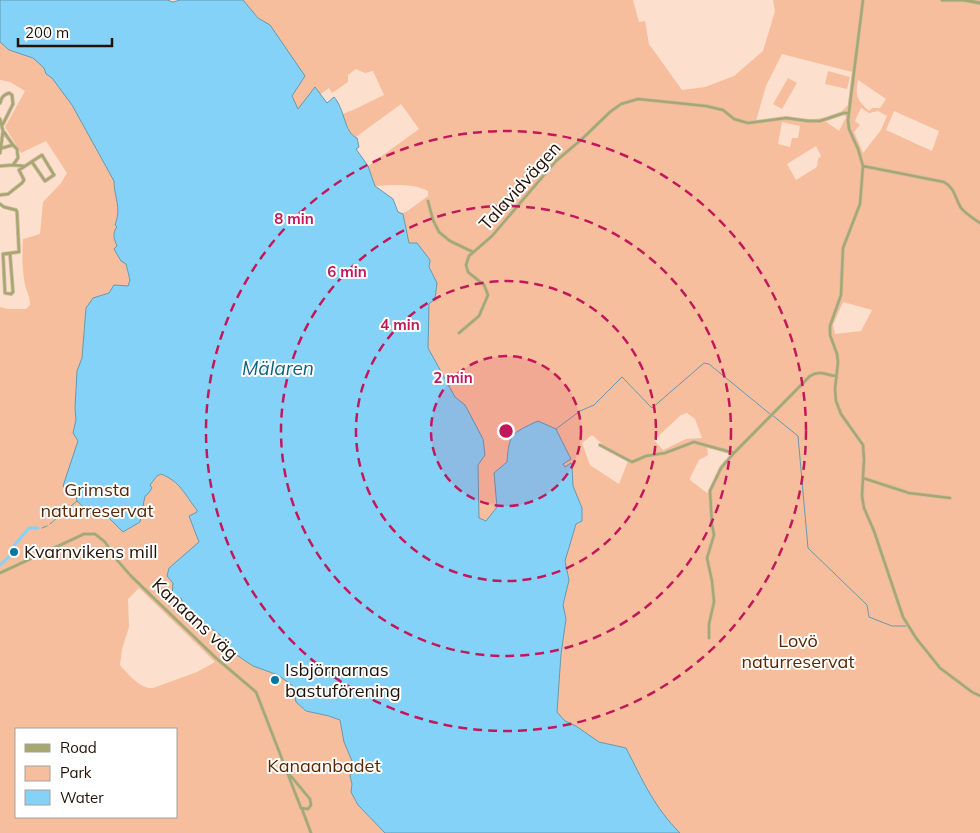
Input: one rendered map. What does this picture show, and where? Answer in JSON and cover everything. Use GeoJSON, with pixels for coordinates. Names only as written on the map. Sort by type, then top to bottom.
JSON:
{"type":"FeatureCollection","features":[{"type":"Feature","properties":{"kind":"street"},"geometry":{"type":"LineString","coordinates":[[863,0],[849,114],[849,129],[863,166],[860,204],[843,248],[841,294],[830,326],[830,335],[837,354],[836,401],[842,414],[863,445],[862,496],[864,508],[874,531],[903,617],[916,638],[940,668],[980,696]]}},
{"type":"Feature","properties":{"kind":"street"},"geometry":{"type":"LineString","coordinates":[[942,0],[964,0],[980,3]]}},
{"type":"Feature","properties":{"kind":"street"},"geometry":{"type":"LineString","coordinates":[[0,103],[2,96],[8,93],[12,95],[13,104],[3,124],[2,148],[0,152]]}},
{"type":"Feature","properties":{"kind":"street","name":"Talavidvägen"},"geometry":{"type":"LineString","coordinates":[[459,333],[479,316],[488,295],[484,285],[471,275],[467,268],[467,261],[473,252],[492,236],[556,161],[610,112],[624,103],[638,99],[709,106],[723,110],[734,119],[748,123],[786,118],[808,121],[825,120],[844,113],[849,114]]}},
{"type":"Feature","properties":{"kind":"street"},"geometry":{"type":"LineString","coordinates":[[0,119],[3,124]]}},
{"type":"Feature","properties":{"kind":"street"},"geometry":{"type":"LineString","coordinates":[[3,131],[19,154],[17,161],[13,165]]}},
{"type":"Feature","properties":{"kind":"street"},"geometry":{"type":"LineString","coordinates":[[2,148],[13,145]]}},
{"type":"Feature","properties":{"kind":"street"},"geometry":{"type":"LineString","coordinates":[[0,195],[8,194],[22,183],[24,180],[19,170],[42,155],[54,175],[45,181],[32,162]]}},
{"type":"Feature","properties":{"kind":"street"},"geometry":{"type":"LineString","coordinates":[[0,166],[24,166]]}},
{"type":"Feature","properties":{"kind":"street"},"geometry":{"type":"LineString","coordinates":[[863,166],[944,182],[952,188],[962,209],[980,223]]}},
{"type":"Feature","properties":{"kind":"street"},"geometry":{"type":"LineString","coordinates":[[428,201],[435,227],[439,232],[450,241],[473,252]]}},
{"type":"Feature","properties":{"kind":"street"},"geometry":{"type":"LineString","coordinates":[[0,204],[4,208],[16,210],[17,212],[19,252],[3,254],[5,293],[7,294],[13,292],[10,254]]}},
{"type":"Feature","properties":{"kind":"street"},"geometry":{"type":"LineString","coordinates":[[709,638],[713,596],[707,558],[714,536],[710,491],[721,468],[810,376],[821,372],[836,376]]}},
{"type":"Feature","properties":{"kind":"street"},"geometry":{"type":"LineString","coordinates":[[600,445],[632,462],[646,456],[666,453],[694,442],[734,454]]}},
{"type":"Feature","properties":{"kind":"street"},"geometry":{"type":"LineString","coordinates":[[863,478],[909,493],[950,498]]}},
{"type":"Feature","properties":{"kind":"street","name":"Kanaans väg"},"geometry":{"type":"LineString","coordinates":[[0,573],[84,534],[98,536],[105,542],[116,560],[131,576],[216,658],[256,692],[285,769],[301,808],[308,809],[311,805],[310,798],[285,769]]}},
{"type":"Feature","properties":{"kind":"street"},"geometry":{"type":"LineString","coordinates":[[301,808],[311,833]]}},
{"type":"Feature","properties":{"kind":"green space","name":"Grimsta naturreservat"},"geometry":{"type":"Polygon","coordinates":[[[0,0],[22,0],[455,833],[0,833],[0,307],[26,309],[30,305],[23,273],[23,239],[40,234],[43,202],[61,183],[67,173],[46,141],[21,153],[5,127],[25,91],[10,82],[0,80],[0,0]],[[139,588],[128,599],[129,627],[122,649],[120,665],[139,684],[153,688],[197,672],[215,662],[139,588]]]}},
{"type":"Feature","properties":{"kind":"green space","name":"Lovö naturreservat"},"geometry":{"type":"Polygon","coordinates":[[[203,0],[633,0],[639,22],[645,21],[649,44],[682,90],[705,87],[734,76],[763,51],[775,11],[773,0],[980,0],[980,833],[510,833],[158,8],[203,0]],[[782,54],[766,86],[756,121],[785,118],[805,120],[830,117],[842,111],[848,105],[852,72],[782,54]],[[356,69],[348,75],[348,82],[332,93],[329,88],[318,96],[332,118],[384,95],[373,71],[365,73],[356,69]],[[858,80],[858,98],[869,111],[872,108],[880,108],[886,99],[858,80]],[[401,104],[345,145],[368,166],[419,129],[401,104]],[[861,108],[855,121],[860,125],[854,132],[863,153],[881,130],[887,116],[878,111],[869,113],[861,108]],[[894,111],[886,130],[932,151],[939,131],[894,111]],[[843,114],[825,121],[839,131],[846,117],[843,114]],[[782,122],[778,144],[790,147],[792,138],[798,138],[800,126],[782,122]],[[816,146],[787,164],[796,180],[817,167],[818,159],[821,156],[816,146]],[[372,176],[357,182],[388,217],[406,212],[428,196],[428,191],[409,186],[375,186],[372,176]],[[843,302],[833,325],[835,334],[861,331],[872,310],[843,302]],[[687,413],[681,415],[654,440],[663,450],[686,439],[702,438],[695,419],[687,413]],[[592,435],[582,443],[590,465],[619,484],[628,461],[615,455],[592,435]],[[707,446],[708,455],[699,460],[690,478],[707,493],[723,462],[731,456],[730,454],[707,446]]]}},
{"type":"Feature","properties":{"kind":"green space"},"geometry":{"type":"Polygon","coordinates":[[[828,71],[850,77],[847,89],[825,84],[828,71]]]}},
{"type":"Feature","properties":{"kind":"green space"},"geometry":{"type":"Polygon","coordinates":[[[788,78],[797,83],[782,109],[773,104],[788,78]]]}},
{"type":"Feature","properties":{"kind":"water","name":"Mälaren"},"geometry":{"type":"Polygon","coordinates":[[[0,0],[167,0],[173,2],[180,0],[243,0],[258,18],[270,25],[305,76],[292,96],[298,109],[315,87],[327,103],[334,97],[338,102],[349,131],[357,138],[359,147],[356,149],[368,166],[375,186],[393,199],[398,212],[403,214],[409,243],[417,243],[430,260],[429,267],[437,283],[435,299],[429,304],[428,348],[455,397],[465,405],[483,439],[485,455],[478,465],[479,518],[486,521],[497,507],[494,473],[507,462],[511,439],[522,428],[538,421],[556,429],[571,459],[563,464],[565,467],[571,463],[572,466],[573,486],[582,508],[582,521],[576,524],[565,561],[569,580],[563,605],[566,619],[561,654],[557,712],[565,721],[576,726],[599,742],[626,748],[656,803],[680,833],[385,833],[358,805],[351,792],[350,776],[352,761],[344,742],[340,720],[306,711],[296,702],[293,686],[278,675],[253,666],[235,654],[220,635],[196,616],[192,618],[181,608],[180,606],[183,603],[181,598],[175,599],[172,596],[173,583],[167,576],[169,568],[199,542],[189,516],[197,512],[197,510],[182,489],[168,477],[161,474],[157,476],[150,485],[152,488],[145,496],[140,522],[123,532],[106,515],[92,515],[77,501],[75,493],[69,494],[63,486],[78,441],[73,433],[76,420],[77,371],[82,358],[86,308],[93,298],[109,293],[114,285],[128,286],[130,280],[126,264],[121,261],[114,249],[117,246],[114,234],[117,227],[115,225],[118,208],[114,181],[72,105],[52,78],[46,74],[44,68],[33,58],[9,50],[0,42],[0,0]]]}},
{"type":"Feature","properties":{"kind":"waterway"},"geometry":{"type":"LineString","coordinates":[[556,429],[580,411],[594,405],[622,377],[652,408],[704,363],[709,364],[770,414]]}},
{"type":"Feature","properties":{"kind":"waterway"},"geometry":{"type":"LineString","coordinates":[[772,415],[798,436],[808,548],[867,605],[869,617],[892,626],[906,626]]}},
{"type":"Feature","properties":{"kind":"waterway"},"geometry":{"type":"LineString","coordinates":[[50,524],[77,501]]}},
{"type":"Feature","properties":{"kind":"waterway"},"geometry":{"type":"LineString","coordinates":[[42,528],[47,526]]}},
{"type":"Feature","properties":{"kind":"waterway"},"geometry":{"type":"LineString","coordinates":[[13,547],[29,528],[38,528]]}},
{"type":"Feature","properties":{"kind":"waterway"},"geometry":{"type":"LineString","coordinates":[[0,565],[12,554]]}},
{"type":"Feature","properties":{"kind":"place","name":"Kvarnvikens mill"},"geometry":{"type":"Point","coordinates":[14,552]}},
{"type":"Feature","properties":{"kind":"place","name":"Isbjörnarnas bastuförening"},"geometry":{"type":"Point","coordinates":[275,680]}},
{"type":"Feature","properties":{"kind":"park label","name":"Kanaanbadet"},"geometry":{"type":"Point","coordinates":[324,766]}}]}
